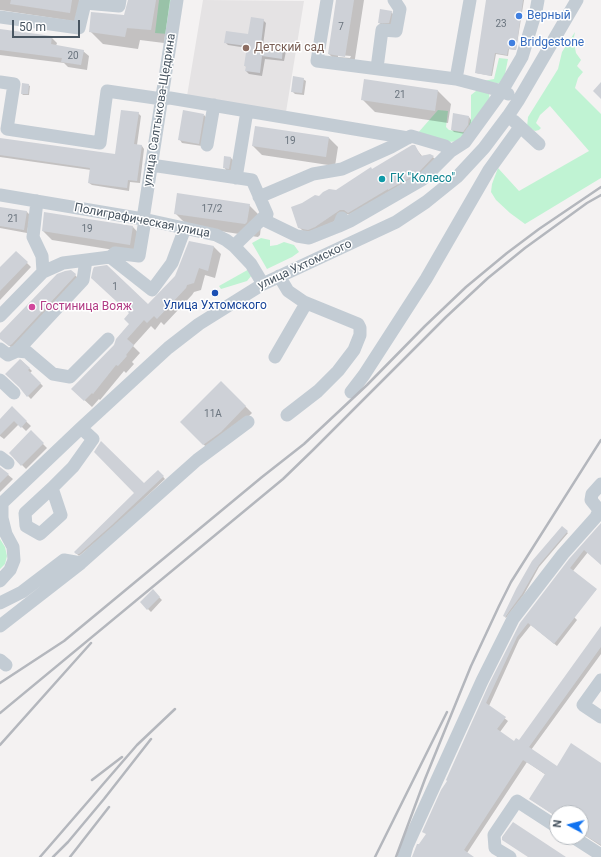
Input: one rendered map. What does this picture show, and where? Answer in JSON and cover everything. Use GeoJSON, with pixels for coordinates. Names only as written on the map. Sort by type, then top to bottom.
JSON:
{"type":"FeatureCollection","features":[{"type":"Feature","properties":{"kind":"street"},"geometry":{"type":"LineString","coordinates":[[0,17],[79,28],[85,3],[119,6],[120,0]]}},
{"type":"Feature","properties":{"kind":"street","name":"улица Салтыкова-Щедрина"},"geometry":{"type":"LineString","coordinates":[[110,257],[115,253],[139,256],[151,165],[177,0]]}},
{"type":"Feature","properties":{"kind":"street"},"geometry":{"type":"LineString","coordinates":[[327,0],[317,61],[456,79],[502,91],[518,101]]}},
{"type":"Feature","properties":{"kind":"street"},"geometry":{"type":"LineString","coordinates":[[377,68],[382,30],[396,31],[400,9],[394,0]]}},
{"type":"Feature","properties":{"kind":"street"},"geometry":{"type":"LineString","coordinates":[[456,79],[470,0]]}},
{"type":"Feature","properties":{"kind":"street"},"geometry":{"type":"LineString","coordinates":[[262,219],[297,236],[309,238],[341,221],[350,221],[423,179],[451,151],[465,142],[502,91],[522,57],[538,0]]}},
{"type":"Feature","properties":{"kind":"street","name":"улица Ухтомского"},"geometry":{"type":"LineString","coordinates":[[1,504],[81,428],[183,336],[205,320],[263,284],[396,222],[426,202],[457,177],[484,148],[508,116],[577,0]]}},
{"type":"Feature","properties":{"kind":"street"},"geometry":{"type":"LineString","coordinates":[[0,82],[14,84],[7,129],[100,143],[107,91],[162,99],[170,98],[408,138]]}},
{"type":"Feature","properties":{"kind":"street"},"geometry":{"type":"LineString","coordinates":[[208,146],[214,105]]}},
{"type":"Feature","properties":{"kind":"street"},"geometry":{"type":"LineString","coordinates":[[236,178],[247,111]]}},
{"type":"Feature","properties":{"kind":"street"},"geometry":{"type":"LineString","coordinates":[[508,116],[539,144]]}},
{"type":"Feature","properties":{"kind":"street"},"geometry":{"type":"LineString","coordinates":[[351,392],[364,375],[426,279],[489,170],[520,127]]}},
{"type":"Feature","properties":{"kind":"street"},"geometry":{"type":"LineString","coordinates":[[259,197],[313,174],[342,169],[411,136],[445,146],[451,151]]}},
{"type":"Feature","properties":{"kind":"street"},"geometry":{"type":"LineString","coordinates":[[151,165],[252,180],[267,214],[234,246]]}},
{"type":"Feature","properties":{"kind":"street","name":"Полиграфическая улица"},"geometry":{"type":"LineString","coordinates":[[0,195],[144,220],[216,236],[226,240],[234,246],[251,264],[263,284]]}},
{"type":"Feature","properties":{"kind":"street"},"geometry":{"type":"LineString","coordinates":[[37,201],[33,237],[42,256],[43,272]]}},
{"type":"Feature","properties":{"kind":"street"},"geometry":{"type":"LineString","coordinates":[[0,316],[43,272],[63,263],[110,257],[152,290],[172,263],[185,228]]}},
{"type":"Feature","properties":{"kind":"street"},"geometry":{"type":"LineString","coordinates":[[0,349],[8,355],[17,351],[83,280],[86,260]]}},
{"type":"Feature","properties":{"kind":"street"},"geometry":{"type":"LineString","coordinates":[[279,276],[288,291],[304,302],[358,324],[360,328],[360,335],[354,350],[338,371],[318,391],[286,415]]}},
{"type":"Feature","properties":{"kind":"street"},"geometry":{"type":"LineString","coordinates":[[275,357],[304,307],[304,302]]}},
{"type":"Feature","properties":{"kind":"street"},"geometry":{"type":"LineString","coordinates":[[17,351],[27,352],[53,374],[70,377],[108,339]]}},
{"type":"Feature","properties":{"kind":"street"},"geometry":{"type":"LineString","coordinates":[[0,380],[14,393]]}},
{"type":"Feature","properties":{"kind":"street"},"geometry":{"type":"LineString","coordinates":[[0,626],[80,563],[197,460],[248,422]]}},
{"type":"Feature","properties":{"kind":"street"},"geometry":{"type":"LineString","coordinates":[[52,488],[73,467],[93,439],[81,428]]}},
{"type":"Feature","properties":{"kind":"street"},"geometry":{"type":"LineString","coordinates":[[404,857],[407,846],[482,681],[514,619],[563,554],[596,517],[599,510],[591,500],[592,494],[601,484]]}},
{"type":"Feature","properties":{"kind":"street"},"geometry":{"type":"LineString","coordinates":[[0,581],[10,570],[14,560],[13,547],[6,534],[2,518],[1,504]]}},
{"type":"Feature","properties":{"kind":"street"},"geometry":{"type":"LineString","coordinates":[[0,603],[22,592],[64,560],[80,563]]}},
{"type":"Feature","properties":{"kind":"street"},"geometry":{"type":"LineString","coordinates":[[601,680],[583,705],[601,717]]}},
{"type":"Feature","properties":{"kind":"street"},"geometry":{"type":"LineString","coordinates":[[510,857],[495,848],[494,835],[517,801],[549,822]]}},
{"type":"Feature","properties":{"kind":"street"},"geometry":{"type":"LineString","coordinates":[[584,845],[598,855]]}},
{"type":"Feature","properties":{"kind":"shaded area","name":"Детский сад"},"geometry":{"type":"Polygon","coordinates":[[[203,0],[304,1],[286,112],[187,96],[203,0]]]}},
{"type":"Feature","properties":{"kind":"green space"},"geometry":{"type":"Polygon","coordinates":[[[159,0],[173,0],[168,34],[155,33],[159,0]]]}},
{"type":"Feature","properties":{"kind":"green space"},"geometry":{"type":"Polygon","coordinates":[[[575,32],[574,37],[577,43],[575,48],[576,53],[581,60],[577,66],[583,72],[578,78],[575,88],[601,114],[601,178],[525,224],[496,200],[491,192],[492,184],[498,168],[519,191],[589,151],[550,106],[540,115],[536,123],[541,128],[539,130],[535,131],[527,127],[528,117],[558,69],[562,52],[575,32]]]}},
{"type":"Feature","properties":{"kind":"green space"},"geometry":{"type":"Polygon","coordinates":[[[499,58],[508,59],[503,84],[483,81],[494,79],[499,58]]]}},
{"type":"Feature","properties":{"kind":"green space"},"geometry":{"type":"Polygon","coordinates":[[[481,90],[489,94],[490,101],[467,134],[460,141],[448,142],[417,134],[438,110],[448,111],[446,127],[449,130],[467,133],[471,118],[471,95],[476,91],[481,90]]]}},
{"type":"Feature","properties":{"kind":"green space"},"geometry":{"type":"Polygon","coordinates":[[[261,238],[270,240],[270,246],[284,242],[294,245],[299,252],[267,269],[252,243],[261,238]]]}},
{"type":"Feature","properties":{"kind":"green space"},"geometry":{"type":"Polygon","coordinates":[[[251,268],[252,275],[247,281],[221,289],[219,286],[251,268]]]}},
{"type":"Feature","properties":{"kind":"green space"},"geometry":{"type":"Polygon","coordinates":[[[0,539],[5,547],[7,556],[5,564],[0,569],[0,539]]]}},
{"type":"Feature","properties":{"kind":"building"},"geometry":{"type":"Polygon","coordinates":[[[11,0],[72,0],[70,13],[10,4],[11,0]]]}},
{"type":"Feature","properties":{"kind":"building"},"geometry":{"type":"Polygon","coordinates":[[[128,0],[156,0],[151,30],[127,28],[125,37],[89,32],[91,12],[124,15],[128,0]]]}},
{"type":"Feature","properties":{"kind":"building"},"geometry":{"type":"Polygon","coordinates":[[[336,0],[354,0],[345,57],[328,54],[336,0]]]}},
{"type":"Feature","properties":{"kind":"building"},"geometry":{"type":"Polygon","coordinates":[[[486,0],[523,0],[516,50],[508,49],[507,55],[495,53],[491,76],[475,73],[486,0]]]}},
{"type":"Feature","properties":{"kind":"building"},"geometry":{"type":"Polygon","coordinates":[[[380,9],[392,11],[389,23],[378,23],[380,9]]]}},
{"type":"Feature","properties":{"kind":"building"},"geometry":{"type":"Polygon","coordinates":[[[251,17],[264,19],[261,44],[283,47],[282,59],[262,56],[260,73],[245,71],[246,66],[244,66],[247,46],[224,43],[226,31],[248,34],[251,17]]]}},
{"type":"Feature","properties":{"kind":"building"},"geometry":{"type":"Polygon","coordinates":[[[0,29],[52,36],[51,44],[84,50],[81,65],[61,62],[62,58],[0,50],[0,29]]]}},
{"type":"Feature","properties":{"kind":"building"},"geometry":{"type":"Polygon","coordinates":[[[293,76],[304,78],[302,93],[291,92],[293,76]]]}},
{"type":"Feature","properties":{"kind":"building"},"geometry":{"type":"Polygon","coordinates":[[[364,79],[438,90],[435,111],[361,100],[364,79]]]}},
{"type":"Feature","properties":{"kind":"building"},"geometry":{"type":"Polygon","coordinates":[[[601,82],[601,99],[593,91],[601,82]]]}},
{"type":"Feature","properties":{"kind":"building"},"geometry":{"type":"Polygon","coordinates":[[[22,83],[29,84],[28,94],[21,94],[22,83]]]}},
{"type":"Feature","properties":{"kind":"building"},"geometry":{"type":"Polygon","coordinates":[[[121,110],[139,112],[134,144],[142,145],[137,181],[128,180],[127,188],[88,183],[90,168],[0,155],[0,138],[115,154],[121,110]]]}},
{"type":"Feature","properties":{"kind":"building"},"geometry":{"type":"Polygon","coordinates":[[[183,110],[204,114],[199,144],[178,140],[183,110]]]}},
{"type":"Feature","properties":{"kind":"building"},"geometry":{"type":"Polygon","coordinates":[[[453,113],[469,116],[468,125],[463,132],[451,130],[453,113]]]}},
{"type":"Feature","properties":{"kind":"building"},"geometry":{"type":"Polygon","coordinates":[[[255,126],[329,137],[326,157],[252,146],[255,126]]]}},
{"type":"Feature","properties":{"kind":"building","name":"ГК \"Колесо\""},"geometry":{"type":"Polygon","coordinates":[[[412,145],[415,145],[421,156],[430,154],[434,156],[418,173],[348,213],[344,210],[340,210],[308,230],[298,228],[291,207],[302,203],[315,195],[319,196],[329,189],[336,190],[371,167],[372,169],[412,145]]]}},
{"type":"Feature","properties":{"kind":"building"},"geometry":{"type":"Polygon","coordinates":[[[224,156],[231,157],[229,169],[223,168],[224,156]]]}},
{"type":"Feature","properties":{"kind":"building"},"geometry":{"type":"Polygon","coordinates":[[[177,193],[250,204],[247,222],[245,224],[174,214],[177,193]]]}},
{"type":"Feature","properties":{"kind":"building"},"geometry":{"type":"Polygon","coordinates":[[[0,207],[27,211],[24,230],[0,226],[0,207]]]}},
{"type":"Feature","properties":{"kind":"building"},"geometry":{"type":"Polygon","coordinates":[[[44,212],[133,226],[130,245],[42,231],[44,212]]]}},
{"type":"Feature","properties":{"kind":"building"},"geometry":{"type":"Polygon","coordinates":[[[189,241],[214,246],[208,271],[199,268],[194,283],[187,285],[186,288],[157,319],[154,316],[147,323],[144,320],[127,339],[134,345],[126,355],[127,356],[118,366],[116,365],[93,394],[92,393],[84,401],[71,389],[114,345],[116,339],[129,324],[124,319],[129,313],[91,278],[94,267],[107,265],[148,304],[175,276],[189,241]]]}},
{"type":"Feature","properties":{"kind":"building"},"geometry":{"type":"Polygon","coordinates":[[[16,251],[28,262],[0,291],[0,267],[16,251]]]}},
{"type":"Feature","properties":{"kind":"building"},"geometry":{"type":"Polygon","coordinates":[[[71,270],[76,274],[75,276],[12,344],[9,346],[0,339],[0,333],[57,274],[71,270]]]}},
{"type":"Feature","properties":{"kind":"building"},"geometry":{"type":"Polygon","coordinates":[[[20,359],[30,368],[28,370],[41,383],[27,397],[5,374],[20,359]]]}},
{"type":"Feature","properties":{"kind":"building"},"geometry":{"type":"Polygon","coordinates":[[[221,381],[246,406],[221,432],[203,445],[180,422],[221,381]]]}},
{"type":"Feature","properties":{"kind":"building"},"geometry":{"type":"Polygon","coordinates":[[[12,406],[27,421],[21,428],[14,421],[0,435],[0,419],[12,406]]]}},
{"type":"Feature","properties":{"kind":"building"},"geometry":{"type":"Polygon","coordinates":[[[31,430],[44,443],[21,466],[9,453],[31,430]]]}},
{"type":"Feature","properties":{"kind":"building"},"geometry":{"type":"Polygon","coordinates":[[[101,441],[144,483],[158,470],[164,476],[112,525],[79,554],[76,554],[74,552],[134,493],[94,452],[101,441]]]}},
{"type":"Feature","properties":{"kind":"building"},"geometry":{"type":"Polygon","coordinates":[[[0,467],[9,474],[0,483],[0,467]]]}},
{"type":"Feature","properties":{"kind":"building"},"geometry":{"type":"Polygon","coordinates":[[[601,523],[601,565],[584,550],[570,568],[597,589],[554,644],[528,623],[517,637],[486,703],[506,717],[497,729],[514,741],[516,738],[519,740],[601,626],[601,647],[529,747],[557,766],[571,743],[601,763],[601,845],[589,838],[589,805],[549,805],[549,812],[529,799],[545,774],[523,760],[464,850],[474,857],[412,857],[417,844],[419,844],[426,834],[422,832],[441,790],[447,781],[446,780],[489,684],[520,623],[569,559],[601,523]]]}},
{"type":"Feature","properties":{"kind":"building"},"geometry":{"type":"Polygon","coordinates":[[[562,526],[568,531],[538,566],[522,594],[505,617],[503,616],[532,561],[562,526]]]}},
{"type":"Feature","properties":{"kind":"building"},"geometry":{"type":"Polygon","coordinates":[[[153,589],[160,597],[147,610],[140,602],[153,589]]]}},
{"type":"Feature","properties":{"kind":"building"},"geometry":{"type":"Polygon","coordinates":[[[513,822],[566,857],[528,857],[502,840],[502,837],[513,822]]]}},
{"type":"Feature","properties":{"kind":"railway"},"geometry":{"type":"LineString","coordinates":[[0,683],[64,641],[304,444],[367,385],[466,287],[539,229],[601,187]]}},
{"type":"Feature","properties":{"kind":"railway"},"geometry":{"type":"LineString","coordinates":[[0,713],[283,479],[446,317],[488,278],[525,248],[587,203],[601,195]]}},
{"type":"Feature","properties":{"kind":"railway"},"geometry":{"type":"LineString","coordinates":[[396,857],[425,779],[471,666],[499,606],[511,582],[601,440]]}},
{"type":"Feature","properties":{"kind":"railway"},"geometry":{"type":"LineString","coordinates":[[0,745],[91,643]]}},
{"type":"Feature","properties":{"kind":"railway"},"geometry":{"type":"LineString","coordinates":[[40,857],[137,745],[175,709]]}},
{"type":"Feature","properties":{"kind":"railway"},"geometry":{"type":"LineString","coordinates":[[375,857],[447,712]]}},
{"type":"Feature","properties":{"kind":"railway"},"geometry":{"type":"LineString","coordinates":[[53,857],[68,842],[104,799],[151,739]]}},
{"type":"Feature","properties":{"kind":"railway"},"geometry":{"type":"LineString","coordinates":[[92,780],[122,757]]}},
{"type":"Feature","properties":{"kind":"railway"},"geometry":{"type":"LineString","coordinates":[[70,857],[109,807]]}},
{"type":"Feature","properties":{"kind":"place","name":"Верный"},"geometry":{"type":"Point","coordinates":[519,16]}},
{"type":"Feature","properties":{"kind":"place","name":"Bridgestone"},"geometry":{"type":"Point","coordinates":[512,43]}},
{"type":"Feature","properties":{"kind":"place","name":"Детский сад"},"geometry":{"type":"Point","coordinates":[246,48]}},
{"type":"Feature","properties":{"kind":"place","name":"ГК \"Колесо\""},"geometry":{"type":"Point","coordinates":[382,179]}},
{"type":"Feature","properties":{"kind":"place","name":"Улица Ухтомского"},"geometry":{"type":"Point","coordinates":[215,293]}},
{"type":"Feature","properties":{"kind":"place","name":"Гостиница Вояж"},"geometry":{"type":"Point","coordinates":[32,307]}}]}
